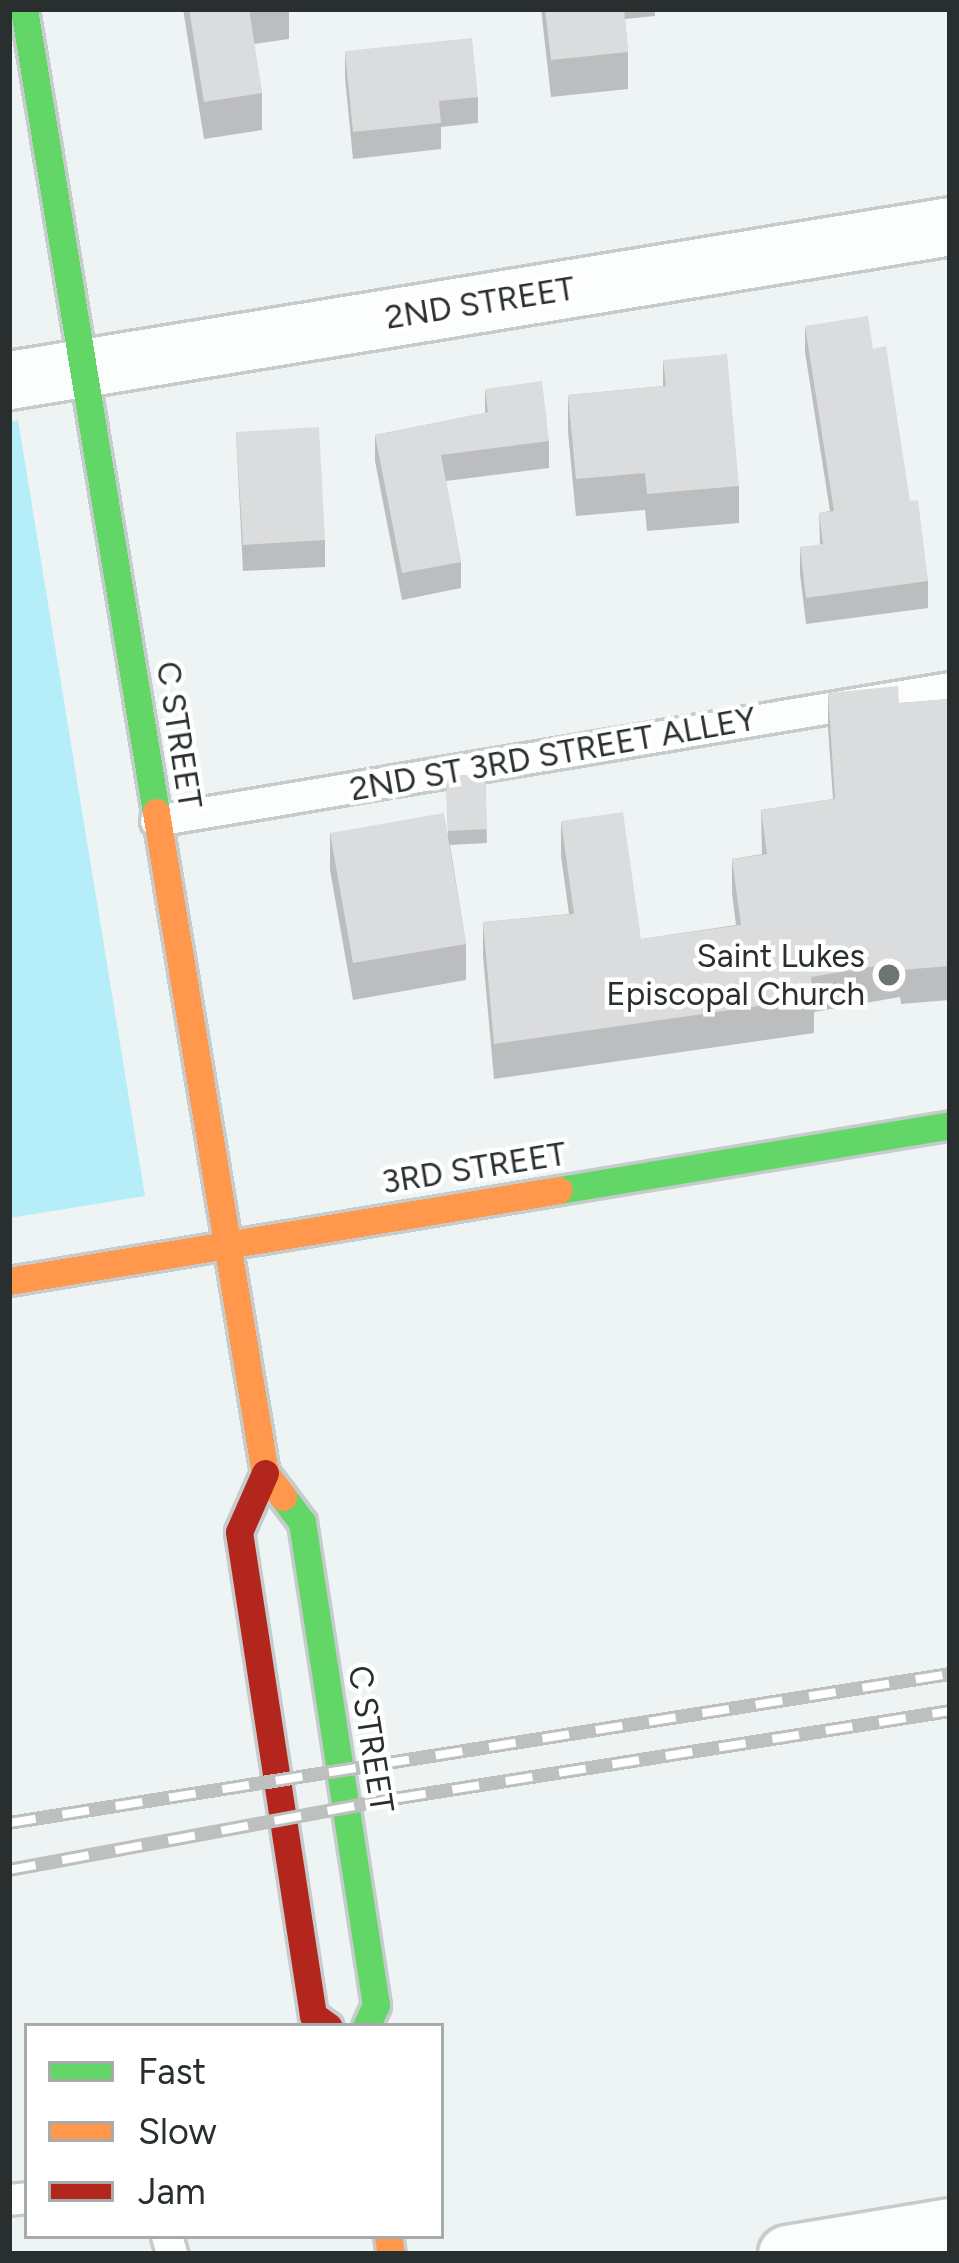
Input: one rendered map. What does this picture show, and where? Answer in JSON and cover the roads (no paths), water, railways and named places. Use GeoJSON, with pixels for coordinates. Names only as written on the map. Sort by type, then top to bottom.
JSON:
{"type":"FeatureCollection","features":[{"type":"Feature","properties":{"kind":"street","name":"C STREET"},"geometry":{"type":"LineString","coordinates":[[24,9],[265,1473],[302,1522],[376,2005],[367,2023]]}},
{"type":"Feature","properties":{"kind":"street","name":"2ND STREET"},"geometry":{"type":"LineString","coordinates":[[9,380],[950,226]]}},
{"type":"Feature","properties":{"kind":"street","name":"3RD STREET"},"geometry":{"type":"LineString","coordinates":[[9,1281],[950,1125]]}},
{"type":"Feature","properties":{"kind":"street"},"geometry":{"type":"LineString","coordinates":[[265,1473],[239,1532],[313,2015],[324,2023]]}},
{"type":"Feature","properties":{"kind":"street"},"geometry":{"type":"LineString","coordinates":[[787,2254],[950,2227]]}},
{"type":"Feature","properties":{"kind":"lane","name":"2ND ST 3RD STREET ALLEY"},"geometry":{"type":"LineString","coordinates":[[156,821],[950,688]]}},
{"type":"Feature","properties":{"kind":"railway"},"geometry":{"type":"LineString","coordinates":[[9,1823],[950,1674]]}},
{"type":"Feature","properties":{"kind":"railway"},"geometry":{"type":"LineString","coordinates":[[9,1870],[399,1798],[950,1711]]}},
{"type":"Feature","properties":{"kind":"place","name":"Saint Lukes Episcopal Church"},"geometry":{"type":"Point","coordinates":[889,975]}}]}
